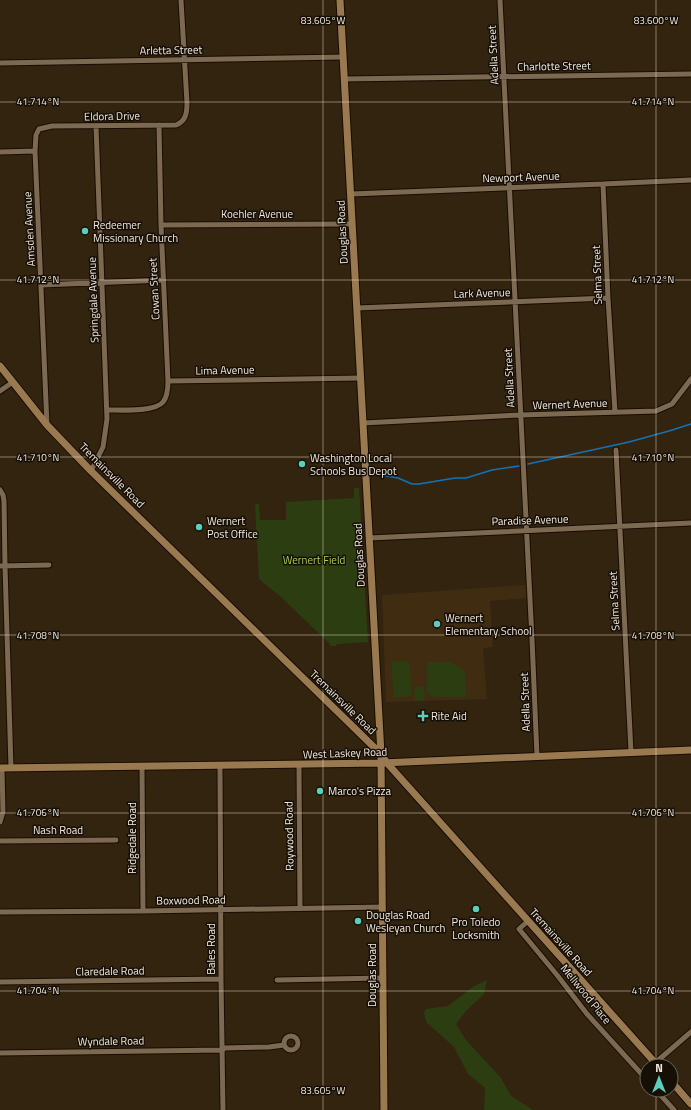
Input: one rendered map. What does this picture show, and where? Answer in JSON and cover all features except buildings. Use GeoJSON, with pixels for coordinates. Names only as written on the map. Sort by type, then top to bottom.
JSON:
{"type":"FeatureCollection","features":[{"type":"Feature","properties":{"kind":"street"},"geometry":{"type":"LineString","coordinates":[[180,0],[184,60]]}},
{"type":"Feature","properties":{"kind":"street","name":"Douglas Road"},"geometry":{"type":"LineString","coordinates":[[340,0],[381,754]]}},
{"type":"Feature","properties":{"kind":"street","name":"Adella Street"},"geometry":{"type":"LineString","coordinates":[[500,0],[537,756]]}},
{"type":"Feature","properties":{"kind":"street","name":"Arletta Street"},"geometry":{"type":"LineString","coordinates":[[0,63],[343,57]]}},
{"type":"Feature","properties":{"kind":"street","name":"Eldora Drive"},"geometry":{"type":"LineString","coordinates":[[39,129],[52,126],[176,125],[184,120],[186,116],[187,103],[184,60]]}},
{"type":"Feature","properties":{"kind":"street","name":"Charlotte Street"},"geometry":{"type":"LineString","coordinates":[[344,78],[691,74]]}},
{"type":"Feature","properties":{"kind":"street","name":"Cowan Street"},"geometry":{"type":"LineString","coordinates":[[159,125],[168,381]]}},
{"type":"Feature","properties":{"kind":"street","name":"Springdale Avenue"},"geometry":{"type":"LineString","coordinates":[[91,471],[103,447],[108,410],[96,126]]}},
{"type":"Feature","properties":{"kind":"street","name":"Amsden Avenue"},"geometry":{"type":"LineString","coordinates":[[39,129],[36,135],[35,151],[47,425]]}},
{"type":"Feature","properties":{"kind":"street"},"geometry":{"type":"LineString","coordinates":[[0,152],[35,151]]}},
{"type":"Feature","properties":{"kind":"street","name":"Newport Avenue"},"geometry":{"type":"LineString","coordinates":[[351,194],[691,180]]}},
{"type":"Feature","properties":{"kind":"street","name":"Selma Street"},"geometry":{"type":"LineString","coordinates":[[603,184],[615,412]]}},
{"type":"Feature","properties":{"kind":"street","name":"Koehler Avenue"},"geometry":{"type":"LineString","coordinates":[[162,225],[352,224]]}},
{"type":"Feature","properties":{"kind":"street"},"geometry":{"type":"LineString","coordinates":[[41,286],[164,280]]}},
{"type":"Feature","properties":{"kind":"street","name":"Lark Avenue"},"geometry":{"type":"LineString","coordinates":[[357,308],[608,298]]}},
{"type":"Feature","properties":{"kind":"street","name":"Tremainsville Road"},"geometry":{"type":"LineString","coordinates":[[0,366],[47,425],[91,471],[381,754],[384,763],[651,1058]]}},
{"type":"Feature","properties":{"kind":"street","name":"Lima Avenue"},"geometry":{"type":"LineString","coordinates":[[168,381],[361,378]]}},
{"type":"Feature","properties":{"kind":"street","name":"Wernert Avenue"},"geometry":{"type":"LineString","coordinates":[[363,423],[661,409],[672,404],[691,379]]}},
{"type":"Feature","properties":{"kind":"street"},"geometry":{"type":"LineString","coordinates":[[108,410],[149,409],[158,406],[163,402],[168,391],[168,381]]}},
{"type":"Feature","properties":{"kind":"street"},"geometry":{"type":"LineString","coordinates":[[0,391],[13,382]]}},
{"type":"Feature","properties":{"kind":"street","name":"Selma Street"},"geometry":{"type":"LineString","coordinates":[[616,450],[631,752]]}},
{"type":"Feature","properties":{"kind":"street"},"geometry":{"type":"LineString","coordinates":[[0,490],[3,494],[4,501],[2,566],[11,768]]}},
{"type":"Feature","properties":{"kind":"street","name":"Paradise Avenue"},"geometry":{"type":"LineString","coordinates":[[369,538],[691,523]]}},
{"type":"Feature","properties":{"kind":"street"},"geometry":{"type":"LineString","coordinates":[[2,566],[49,565]]}},
{"type":"Feature","properties":{"kind":"street","name":"West Laskey Road"},"geometry":{"type":"LineString","coordinates":[[1,768],[384,763],[691,750]]}},
{"type":"Feature","properties":{"kind":"street","name":"Douglas Road"},"geometry":{"type":"LineString","coordinates":[[384,763],[384,1110]]}},
{"type":"Feature","properties":{"kind":"street","name":"Bales Road"},"geometry":{"type":"LineString","coordinates":[[220,765],[223,1110]]}},
{"type":"Feature","properties":{"kind":"street","name":"Roywood Road"},"geometry":{"type":"LineString","coordinates":[[299,765],[300,908]]}},
{"type":"Feature","properties":{"kind":"street","name":"Ridgedale Road"},"geometry":{"type":"LineString","coordinates":[[142,766],[143,911]]}},
{"type":"Feature","properties":{"kind":"street"},"geometry":{"type":"LineString","coordinates":[[0,822],[3,812],[1,768]]}},
{"type":"Feature","properties":{"kind":"street","name":"Nash Road"},"geometry":{"type":"LineString","coordinates":[[0,841],[116,840]]}},
{"type":"Feature","properties":{"kind":"street","name":"Boxwood Road"},"geometry":{"type":"LineString","coordinates":[[0,912],[383,907]]}},
{"type":"Feature","properties":{"kind":"street","name":"Mellwood Place"},"geometry":{"type":"LineString","coordinates":[[528,921],[519,929],[558,975],[587,1014],[639,1071]]}},
{"type":"Feature","properties":{"kind":"street"},"geometry":{"type":"LineString","coordinates":[[277,980],[383,978]]}},
{"type":"Feature","properties":{"kind":"street","name":"Claredale Road"},"geometry":{"type":"LineString","coordinates":[[0,982],[221,979]]}},
{"type":"Feature","properties":{"kind":"street"},"geometry":{"type":"LineString","coordinates":[[663,1058],[691,1032]]}},
{"type":"Feature","properties":{"kind":"street","name":"Wyndale Road"},"geometry":{"type":"LineString","coordinates":[[0,1053],[223,1049],[284,1045]]}},
{"type":"Feature","properties":{"kind":"street"},"geometry":{"type":"LineString","coordinates":[[679,1090],[691,1104]]}},
{"type":"Feature","properties":{"kind":"street"},"geometry":{"type":"LineString","coordinates":[[663,1098],[674,1110]]}},
{"type":"Feature","properties":{"kind":"shaded area","name":"Wernert Elementary School"},"geometry":{"type":"Polygon","coordinates":[[[526,585],[527,598],[490,601],[493,647],[483,648],[487,699],[386,702],[382,595],[526,585]]]}},
{"type":"Feature","properties":{"kind":"green space","name":"Wernert Field"},"geometry":{"type":"Polygon","coordinates":[[[354,488],[359,488],[368,642],[337,644],[336,646],[330,646],[330,644],[281,597],[259,579],[255,504],[259,504],[260,520],[286,520],[286,502],[354,498],[354,488]]]}},
{"type":"Feature","properties":{"kind":"green space"},"geometry":{"type":"Polygon","coordinates":[[[409,661],[412,696],[394,698],[391,662],[409,661]]]}},
{"type":"Feature","properties":{"kind":"green space"},"geometry":{"type":"Polygon","coordinates":[[[427,662],[451,662],[465,672],[466,697],[433,697],[427,692],[427,662]]]}},
{"type":"Feature","properties":{"kind":"green space"},"geometry":{"type":"Polygon","coordinates":[[[424,686],[425,700],[415,701],[414,687],[424,686]]]}},
{"type":"Feature","properties":{"kind":"green space"},"geometry":{"type":"Polygon","coordinates":[[[487,980],[484,994],[466,1011],[456,1024],[466,1040],[501,1078],[511,1096],[533,1110],[484,1110],[485,1088],[468,1074],[454,1047],[426,1022],[424,1013],[426,1009],[448,1006],[474,986],[487,980]]]}},
{"type":"Feature","properties":{"kind":"waterway"},"geometry":{"type":"LineString","coordinates":[[528,464],[629,442],[691,424]]}},
{"type":"Feature","properties":{"kind":"waterway"},"geometry":{"type":"LineString","coordinates":[[376,474],[398,478],[412,484],[419,484],[455,478],[466,478],[492,470],[519,466]]}},
{"type":"Feature","properties":{"kind":"place","name":"Redeemer Missionary Church"},"geometry":{"type":"Point","coordinates":[85,231]}},
{"type":"Feature","properties":{"kind":"place","name":"Washington Local Schools Bus Depot"},"geometry":{"type":"Point","coordinates":[302,464]}},
{"type":"Feature","properties":{"kind":"place","name":"Wernert Post Office"},"geometry":{"type":"Point","coordinates":[199,527]}},
{"type":"Feature","properties":{"kind":"place","name":"Wernert Elementary School"},"geometry":{"type":"Point","coordinates":[437,624]}},
{"type":"Feature","properties":{"kind":"place","name":"Rite Aid"},"geometry":{"type":"Point","coordinates":[423,716]}},
{"type":"Feature","properties":{"kind":"place","name":"Marco's Pizza"},"geometry":{"type":"Point","coordinates":[320,791]}},
{"type":"Feature","properties":{"kind":"place","name":"Pro Toledo Locksmith"},"geometry":{"type":"Point","coordinates":[476,909]}},
{"type":"Feature","properties":{"kind":"place","name":"Douglas Road Wesleyan Church"},"geometry":{"type":"Point","coordinates":[358,921]}}]}
